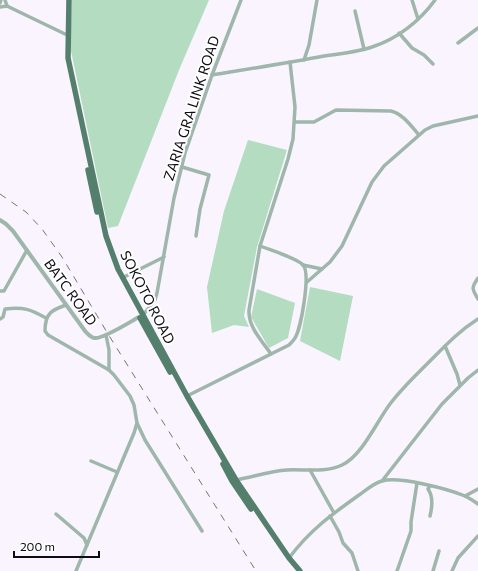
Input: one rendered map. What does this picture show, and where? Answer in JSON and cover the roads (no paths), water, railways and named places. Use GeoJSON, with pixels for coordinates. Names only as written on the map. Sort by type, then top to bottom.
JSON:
{"type":"FeatureCollection","features":[{"type":"Feature","properties":{"kind":"main road","name":"SOKOTO ROAD"},"geometry":{"type":"LineString","coordinates":[[66,0],[65,58],[92,191],[103,236],[115,270],[232,481],[295,571]]}},
{"type":"Feature","properties":{"kind":"main road","name":"SOKOTO ROAD"},"geometry":{"type":"LineString","coordinates":[[69,0],[68,58],[106,236],[118,269],[140,316]]}},
{"type":"Feature","properties":{"kind":"main road","name":"SOKOTO ROAD"},"geometry":{"type":"LineString","coordinates":[[163,356],[236,480],[289,558],[300,571]]}},
{"type":"Feature","properties":{"kind":"street"},"geometry":{"type":"LineString","coordinates":[[5,0],[7,6]]}},
{"type":"Feature","properties":{"kind":"street","name":"ZARIA GRA LINK ROAD"},"geometry":{"type":"LineString","coordinates":[[140,316],[155,300],[174,198],[185,153],[212,75],[241,0]]}},
{"type":"Feature","properties":{"kind":"street"},"geometry":{"type":"LineString","coordinates":[[304,60],[309,45],[317,0]]}},
{"type":"Feature","properties":{"kind":"street"},"geometry":{"type":"LineString","coordinates":[[412,0],[418,19]]}},
{"type":"Feature","properties":{"kind":"street"},"geometry":{"type":"LineString","coordinates":[[212,75],[364,49],[379,44],[399,33],[425,14],[435,0]]}},
{"type":"Feature","properties":{"kind":"street"},"geometry":{"type":"LineString","coordinates":[[0,7],[7,6],[65,34]]}},
{"type":"Feature","properties":{"kind":"street"},"geometry":{"type":"LineString","coordinates":[[355,11],[364,49]]}},
{"type":"Feature","properties":{"kind":"street"},"geometry":{"type":"LineString","coordinates":[[458,43],[474,33],[478,28]]}},
{"type":"Feature","properties":{"kind":"street"},"geometry":{"type":"LineString","coordinates":[[399,33],[412,48],[424,55],[433,64]]}},
{"type":"Feature","properties":{"kind":"street"},"geometry":{"type":"LineString","coordinates":[[271,354],[250,324],[248,317],[260,246],[292,148],[295,130],[295,93],[290,62]]}},
{"type":"Feature","properties":{"kind":"street"},"geometry":{"type":"LineString","coordinates":[[295,122],[314,122],[336,110],[391,111],[398,113],[419,135]]}},
{"type":"Feature","properties":{"kind":"street"},"geometry":{"type":"LineString","coordinates":[[307,282],[330,262],[342,246],[364,196],[384,166],[419,135],[433,126],[478,116]]}},
{"type":"Feature","properties":{"kind":"street"},"geometry":{"type":"LineString","coordinates":[[182,167],[209,175],[200,209],[196,236]]}},
{"type":"Feature","properties":{"kind":"street","name":"BATC ROAD"},"geometry":{"type":"LineString","coordinates":[[0,220],[10,227],[90,336],[99,338],[140,316]]}},
{"type":"Feature","properties":{"kind":"street"},"geometry":{"type":"LineString","coordinates":[[260,246],[303,265],[322,269]]}},
{"type":"Feature","properties":{"kind":"street"},"geometry":{"type":"LineString","coordinates":[[0,292],[4,291],[27,250]]}},
{"type":"Feature","properties":{"kind":"street"},"geometry":{"type":"LineString","coordinates":[[122,278],[164,257]]}},
{"type":"Feature","properties":{"kind":"street"},"geometry":{"type":"LineString","coordinates":[[187,396],[289,345],[296,338],[299,329],[307,282],[306,272],[303,265]]}},
{"type":"Feature","properties":{"kind":"street"},"geometry":{"type":"LineString","coordinates":[[478,278],[472,289],[478,299]]}},
{"type":"Feature","properties":{"kind":"street"},"geometry":{"type":"LineString","coordinates":[[66,305],[56,308],[46,318],[45,331],[48,335],[109,370],[130,396],[134,405],[137,423],[145,440],[202,531]]}},
{"type":"Feature","properties":{"kind":"street"},"geometry":{"type":"LineString","coordinates":[[0,319],[3,318],[5,309],[17,308],[30,309],[46,318]]}},
{"type":"Feature","properties":{"kind":"street"},"geometry":{"type":"LineString","coordinates":[[236,480],[287,470],[334,468],[349,460],[367,439],[402,388],[445,346],[465,328],[478,319]]}},
{"type":"Feature","properties":{"kind":"street"},"geometry":{"type":"LineString","coordinates":[[106,335],[109,350],[109,370]]}},
{"type":"Feature","properties":{"kind":"street"},"geometry":{"type":"LineString","coordinates":[[445,346],[457,374],[460,386]]}},
{"type":"Feature","properties":{"kind":"street"},"geometry":{"type":"LineString","coordinates":[[382,481],[442,404],[478,370]]}},
{"type":"Feature","properties":{"kind":"street"},"geometry":{"type":"LineString","coordinates":[[76,571],[137,423]]}},
{"type":"Feature","properties":{"kind":"street"},"geometry":{"type":"LineString","coordinates":[[90,461],[117,472]]}},
{"type":"Feature","properties":{"kind":"street"},"geometry":{"type":"LineString","coordinates":[[310,470],[334,513]]}},
{"type":"Feature","properties":{"kind":"street"},"geometry":{"type":"LineString","coordinates":[[289,558],[301,542],[313,530],[373,485],[382,481],[399,480],[418,482],[465,496],[478,504]]}},
{"type":"Feature","properties":{"kind":"street"},"geometry":{"type":"LineString","coordinates":[[397,571],[411,531],[411,522],[418,482]]}},
{"type":"Feature","properties":{"kind":"street"},"geometry":{"type":"LineString","coordinates":[[430,486],[428,489],[430,491],[431,503],[430,516]]}},
{"type":"Feature","properties":{"kind":"street"},"geometry":{"type":"LineString","coordinates":[[465,496],[478,488]]}},
{"type":"Feature","properties":{"kind":"street"},"geometry":{"type":"LineString","coordinates":[[56,514],[84,538],[87,545]]}},
{"type":"Feature","properties":{"kind":"street"},"geometry":{"type":"LineString","coordinates":[[330,516],[343,543],[352,553],[358,571]]}},
{"type":"Feature","properties":{"kind":"street"},"geometry":{"type":"LineString","coordinates":[[84,538],[91,536]]}},
{"type":"Feature","properties":{"kind":"street"},"geometry":{"type":"LineString","coordinates":[[452,571],[458,558],[478,536]]}},
{"type":"Feature","properties":{"kind":"street"},"geometry":{"type":"LineString","coordinates":[[433,571],[439,551]]}},
{"type":"Feature","properties":{"kind":"railway"},"geometry":{"type":"LineString","coordinates":[[0,194],[26,212],[42,229],[62,257],[108,334],[256,571]]}}]}
